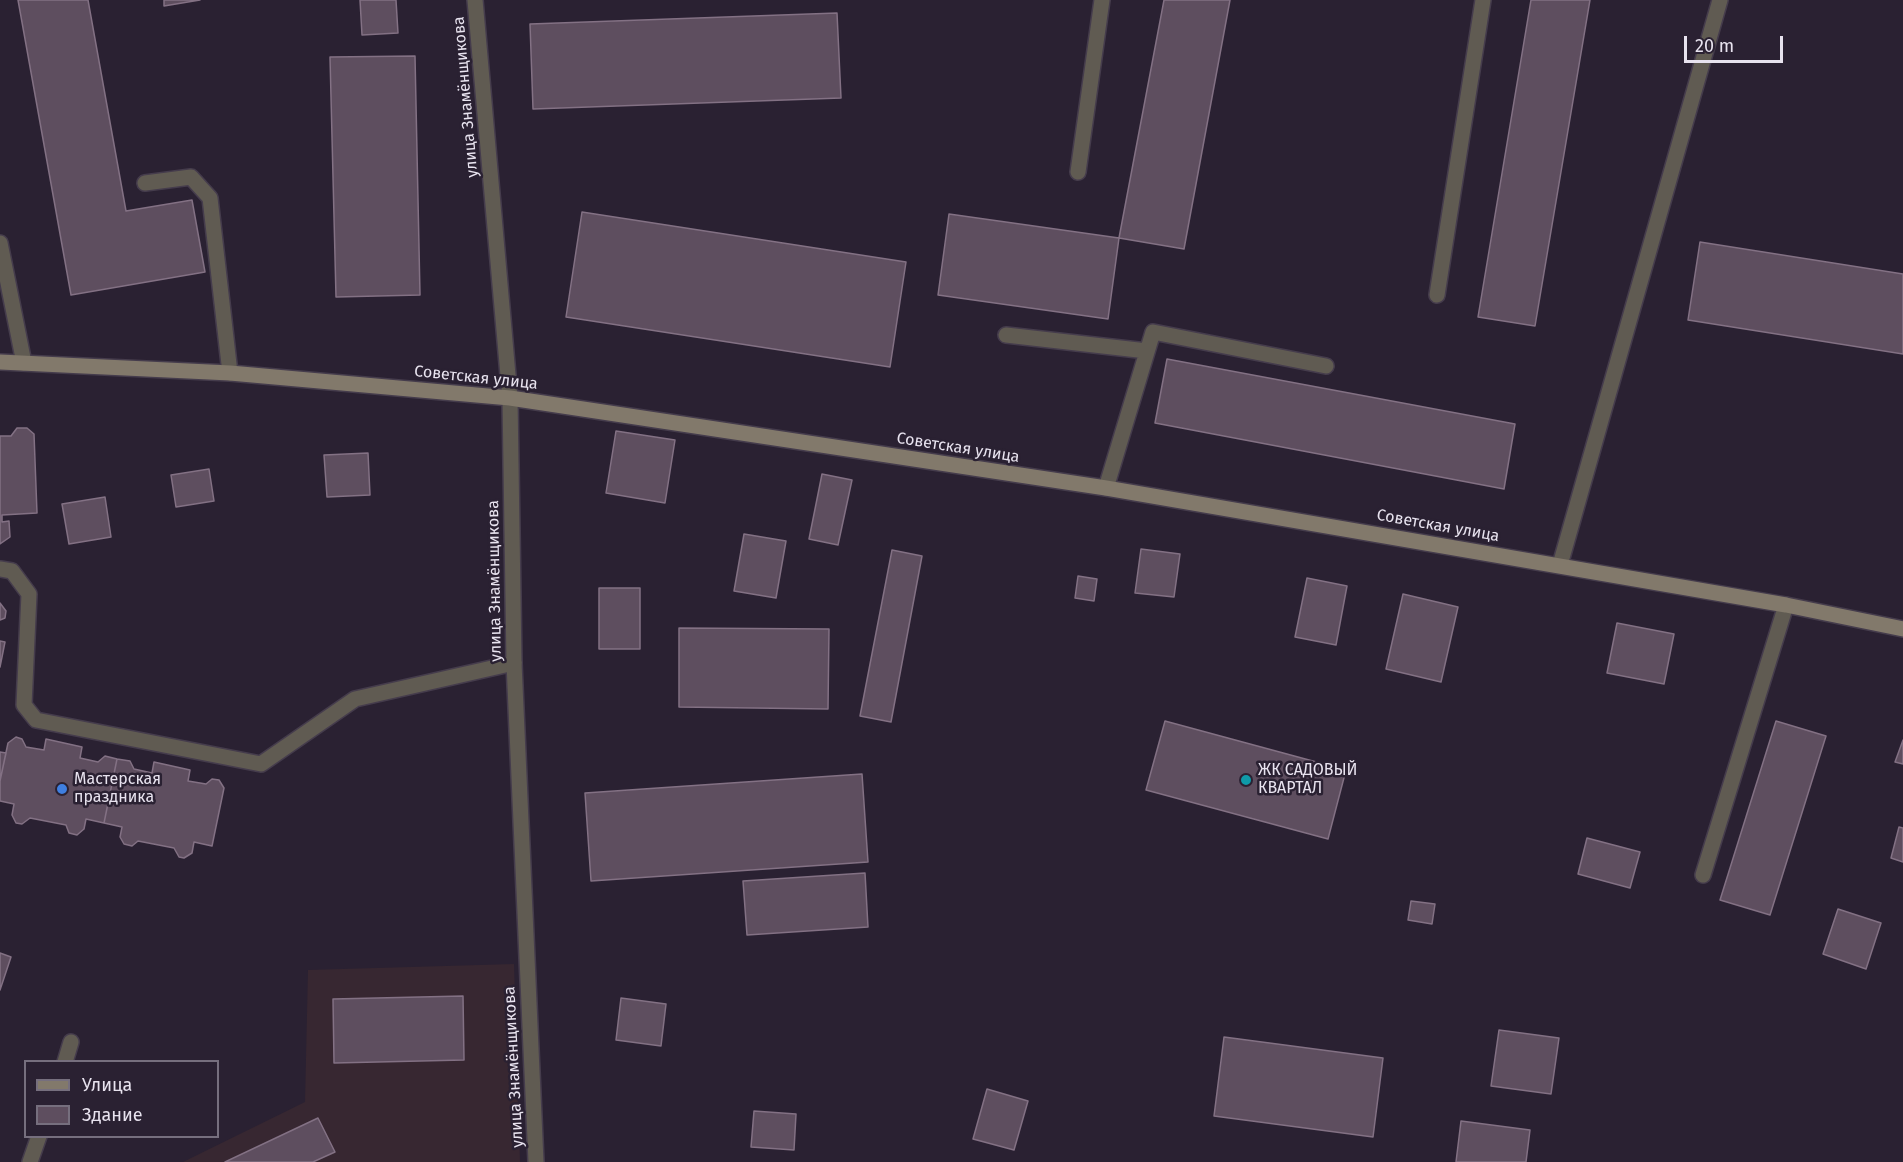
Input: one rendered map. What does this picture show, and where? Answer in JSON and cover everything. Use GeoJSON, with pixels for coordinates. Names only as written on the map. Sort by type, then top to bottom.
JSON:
{"type":"FeatureCollection","features":[{"type":"Feature","properties":{"kind":"street","name":"улица Знамёнщикова"},"geometry":{"type":"LineString","coordinates":[[475,0],[510,398],[514,663],[536,1162]]}},
{"type":"Feature","properties":{"kind":"street"},"geometry":{"type":"LineString","coordinates":[[1078,172],[1102,0]]}},
{"type":"Feature","properties":{"kind":"street"},"geometry":{"type":"LineString","coordinates":[[1437,296],[1483,0]]}},
{"type":"Feature","properties":{"kind":"street"},"geometry":{"type":"LineString","coordinates":[[1560,565],[1720,0]]}},
{"type":"Feature","properties":{"kind":"street"},"geometry":{"type":"LineString","coordinates":[[145,183],[191,177],[210,198],[230,373]]}},
{"type":"Feature","properties":{"kind":"street"},"geometry":{"type":"LineString","coordinates":[[0,243],[24,363]]}},
{"type":"Feature","properties":{"kind":"street"},"geometry":{"type":"LineString","coordinates":[[1106,488],[1153,332],[1326,366]]}},
{"type":"Feature","properties":{"kind":"street"},"geometry":{"type":"LineString","coordinates":[[1006,335],[1147,351]]}},
{"type":"Feature","properties":{"kind":"street","name":"Советская улица"},"geometry":{"type":"LineString","coordinates":[[0,362],[230,373],[510,398],[1106,488],[1560,565],[1786,605],[1903,629]]}},
{"type":"Feature","properties":{"kind":"street"},"geometry":{"type":"LineString","coordinates":[[0,569],[12,571],[29,594],[24,705],[36,720],[261,764],[355,699],[514,663]]}},
{"type":"Feature","properties":{"kind":"street"},"geometry":{"type":"LineString","coordinates":[[1703,874],[1786,605]]}},
{"type":"Feature","properties":{"kind":"street"},"geometry":{"type":"LineString","coordinates":[[66,1060],[71,1042]]}},
{"type":"Feature","properties":{"kind":"street"},"geometry":{"type":"LineString","coordinates":[[30,1162],[39,1138]]}},
{"type":"Feature","properties":{"kind":"shaded area"},"geometry":{"type":"Polygon","coordinates":[[[514,964],[520,1162],[183,1162],[305,1102],[308,970],[514,964]]]}},
{"type":"Feature","properties":{"kind":"building"},"geometry":{"type":"Polygon","coordinates":[[[18,0],[88,0],[126,211],[192,200],[205,272],[71,295],[18,0]]]}},
{"type":"Feature","properties":{"kind":"building"},"geometry":{"type":"Polygon","coordinates":[[[164,0],[200,0],[164,6],[164,0]]]}},
{"type":"Feature","properties":{"kind":"building"},"geometry":{"type":"Polygon","coordinates":[[[360,0],[396,0],[398,33],[362,35],[360,0]]]}},
{"type":"Feature","properties":{"kind":"building"},"geometry":{"type":"Polygon","coordinates":[[[1164,0],[1230,0],[1184,249],[1119,238],[1164,0]]]}},
{"type":"Feature","properties":{"kind":"building"},"geometry":{"type":"Polygon","coordinates":[[[1531,0],[1590,0],[1535,326],[1478,317],[1531,0]]]}},
{"type":"Feature","properties":{"kind":"building"},"geometry":{"type":"Polygon","coordinates":[[[837,13],[841,98],[533,109],[530,24],[837,13]]]}},
{"type":"Feature","properties":{"kind":"building"},"geometry":{"type":"Polygon","coordinates":[[[415,56],[420,295],[336,297],[330,57],[415,56]]]}},
{"type":"Feature","properties":{"kind":"building"},"geometry":{"type":"Polygon","coordinates":[[[582,212],[906,262],[890,367],[566,317],[582,212]]]}},
{"type":"Feature","properties":{"kind":"building"},"geometry":{"type":"Polygon","coordinates":[[[949,214],[1119,238],[1108,319],[938,295],[949,214]]]}},
{"type":"Feature","properties":{"kind":"building"},"geometry":{"type":"Polygon","coordinates":[[[1700,242],[1903,274],[1903,354],[1688,320],[1700,242]]]}},
{"type":"Feature","properties":{"kind":"building"},"geometry":{"type":"Polygon","coordinates":[[[1167,359],[1515,424],[1504,489],[1155,423],[1167,359]]]}},
{"type":"Feature","properties":{"kind":"building"},"geometry":{"type":"Polygon","coordinates":[[[17,428],[27,428],[34,434],[37,513],[2,515],[2,522],[9,521],[10,537],[0,544],[0,436],[11,436],[17,428]]]}},
{"type":"Feature","properties":{"kind":"building"},"geometry":{"type":"Polygon","coordinates":[[[616,431],[675,440],[665,503],[606,493],[616,431]]]}},
{"type":"Feature","properties":{"kind":"building"},"geometry":{"type":"Polygon","coordinates":[[[368,453],[370,495],[327,497],[324,455],[368,453]]]}},
{"type":"Feature","properties":{"kind":"building"},"geometry":{"type":"Polygon","coordinates":[[[209,469],[214,501],[176,507],[171,475],[209,469]]]}},
{"type":"Feature","properties":{"kind":"building"},"geometry":{"type":"Polygon","coordinates":[[[822,474],[852,480],[838,545],[809,539],[822,474]]]}},
{"type":"Feature","properties":{"kind":"building"},"geometry":{"type":"Polygon","coordinates":[[[105,497],[111,537],[69,544],[62,504],[105,497]]]}},
{"type":"Feature","properties":{"kind":"building"},"geometry":{"type":"Polygon","coordinates":[[[744,534],[786,541],[776,598],[734,591],[744,534]]]}},
{"type":"Feature","properties":{"kind":"building"},"geometry":{"type":"Polygon","coordinates":[[[1141,549],[1180,554],[1174,597],[1135,593],[1141,549]]]}},
{"type":"Feature","properties":{"kind":"building"},"geometry":{"type":"Polygon","coordinates":[[[892,550],[922,556],[891,722],[860,716],[892,550]]]}},
{"type":"Feature","properties":{"kind":"building"},"geometry":{"type":"Polygon","coordinates":[[[1078,576],[1097,579],[1094,601],[1075,598],[1078,576]]]}},
{"type":"Feature","properties":{"kind":"building"},"geometry":{"type":"Polygon","coordinates":[[[1307,578],[1347,586],[1336,645],[1295,637],[1307,578]]]}},
{"type":"Feature","properties":{"kind":"building"},"geometry":{"type":"Polygon","coordinates":[[[599,588],[640,588],[640,649],[599,649],[599,588]]]}},
{"type":"Feature","properties":{"kind":"building"},"geometry":{"type":"Polygon","coordinates":[[[1403,594],[1458,607],[1441,682],[1386,669],[1403,594]]]}},
{"type":"Feature","properties":{"kind":"building"},"geometry":{"type":"Polygon","coordinates":[[[0,603],[6,611],[5,618],[0,620],[0,603]]]}},
{"type":"Feature","properties":{"kind":"building"},"geometry":{"type":"Polygon","coordinates":[[[1617,623],[1674,634],[1664,684],[1607,673],[1617,623]]]}},
{"type":"Feature","properties":{"kind":"building"},"geometry":{"type":"Polygon","coordinates":[[[679,628],[829,629],[828,709],[679,707],[679,628]]]}},
{"type":"Feature","properties":{"kind":"building"},"geometry":{"type":"Polygon","coordinates":[[[0,641],[5,642],[0,667],[0,641]]]}},
{"type":"Feature","properties":{"kind":"building","name":"ЖК САДОВЫЙ КВАРТАЛ"},"geometry":{"type":"Polygon","coordinates":[[[1165,721],[1346,770],[1328,839],[1146,790],[1165,721]]]}},
{"type":"Feature","properties":{"kind":"building"},"geometry":{"type":"Polygon","coordinates":[[[1776,721],[1826,736],[1770,915],[1720,900],[1776,721]]]}},
{"type":"Feature","properties":{"kind":"building"},"geometry":{"type":"Polygon","coordinates":[[[16,737],[22,739],[26,747],[44,750],[46,739],[82,747],[80,758],[98,762],[105,756],[117,759],[104,823],[86,819],[84,829],[77,835],[69,833],[66,825],[30,818],[22,824],[16,823],[12,815],[14,804],[0,801],[0,781],[8,743],[16,737]]]}},
{"type":"Feature","properties":{"kind":"building"},"geometry":{"type":"Polygon","coordinates":[[[1903,740],[1903,764],[1895,762],[1903,740]]]}},
{"type":"Feature","properties":{"kind":"building"},"geometry":{"type":"Polygon","coordinates":[[[0,752],[6,753],[0,781],[0,752]]]}},
{"type":"Feature","properties":{"kind":"building"},"geometry":{"type":"Polygon","coordinates":[[[117,759],[130,761],[134,769],[152,773],[154,762],[190,770],[188,781],[206,784],[212,779],[219,780],[224,788],[212,846],[194,842],[192,853],[184,858],[179,857],[174,848],[138,841],[132,846],[124,844],[120,837],[122,827],[104,823],[117,759]]]}},
{"type":"Feature","properties":{"kind":"building"},"geometry":{"type":"Polygon","coordinates":[[[862,774],[868,862],[591,881],[585,793],[862,774]]]}},
{"type":"Feature","properties":{"kind":"building"},"geometry":{"type":"Polygon","coordinates":[[[1899,827],[1903,828],[1903,862],[1891,858],[1899,827]]]}},
{"type":"Feature","properties":{"kind":"building"},"geometry":{"type":"Polygon","coordinates":[[[1587,838],[1640,852],[1630,888],[1578,874],[1587,838]]]}},
{"type":"Feature","properties":{"kind":"building"},"geometry":{"type":"Polygon","coordinates":[[[865,873],[868,927],[747,935],[743,881],[865,873]]]}},
{"type":"Feature","properties":{"kind":"building"},"geometry":{"type":"Polygon","coordinates":[[[1411,901],[1435,904],[1432,924],[1408,920],[1411,901]]]}},
{"type":"Feature","properties":{"kind":"building"},"geometry":{"type":"Polygon","coordinates":[[[1838,909],[1881,923],[1866,969],[1823,954],[1838,909]]]}},
{"type":"Feature","properties":{"kind":"building"},"geometry":{"type":"Polygon","coordinates":[[[0,953],[11,957],[0,990],[0,953]]]}},
{"type":"Feature","properties":{"kind":"building"},"geometry":{"type":"Polygon","coordinates":[[[463,996],[464,1060],[334,1063],[333,999],[463,996]]]}},
{"type":"Feature","properties":{"kind":"building"},"geometry":{"type":"Polygon","coordinates":[[[621,998],[666,1004],[661,1046],[616,1040],[621,998]]]}},
{"type":"Feature","properties":{"kind":"building"},"geometry":{"type":"Polygon","coordinates":[[[1499,1030],[1559,1038],[1551,1094],[1491,1086],[1499,1030]]]}},
{"type":"Feature","properties":{"kind":"building"},"geometry":{"type":"Polygon","coordinates":[[[1224,1037],[1383,1058],[1373,1137],[1214,1116],[1224,1037]]]}},
{"type":"Feature","properties":{"kind":"building"},"geometry":{"type":"Polygon","coordinates":[[[987,1089],[1028,1101],[1014,1150],[973,1139],[987,1089]]]}},
{"type":"Feature","properties":{"kind":"building"},"geometry":{"type":"Polygon","coordinates":[[[754,1111],[796,1114],[794,1150],[751,1147],[754,1111]]]}},
{"type":"Feature","properties":{"kind":"building"},"geometry":{"type":"Polygon","coordinates":[[[318,1118],[335,1152],[313,1162],[225,1162],[318,1118]]]}},
{"type":"Feature","properties":{"kind":"building"},"geometry":{"type":"Polygon","coordinates":[[[1461,1121],[1530,1130],[1526,1162],[1456,1162],[1461,1121]]]}},
{"type":"Feature","properties":{"kind":"place","name":"ЖК САДОВЫЙ КВАРТАЛ"},"geometry":{"type":"Point","coordinates":[1246,780]}},
{"type":"Feature","properties":{"kind":"place","name":"Мастерская праздника"},"geometry":{"type":"Point","coordinates":[62,789]}}]}
